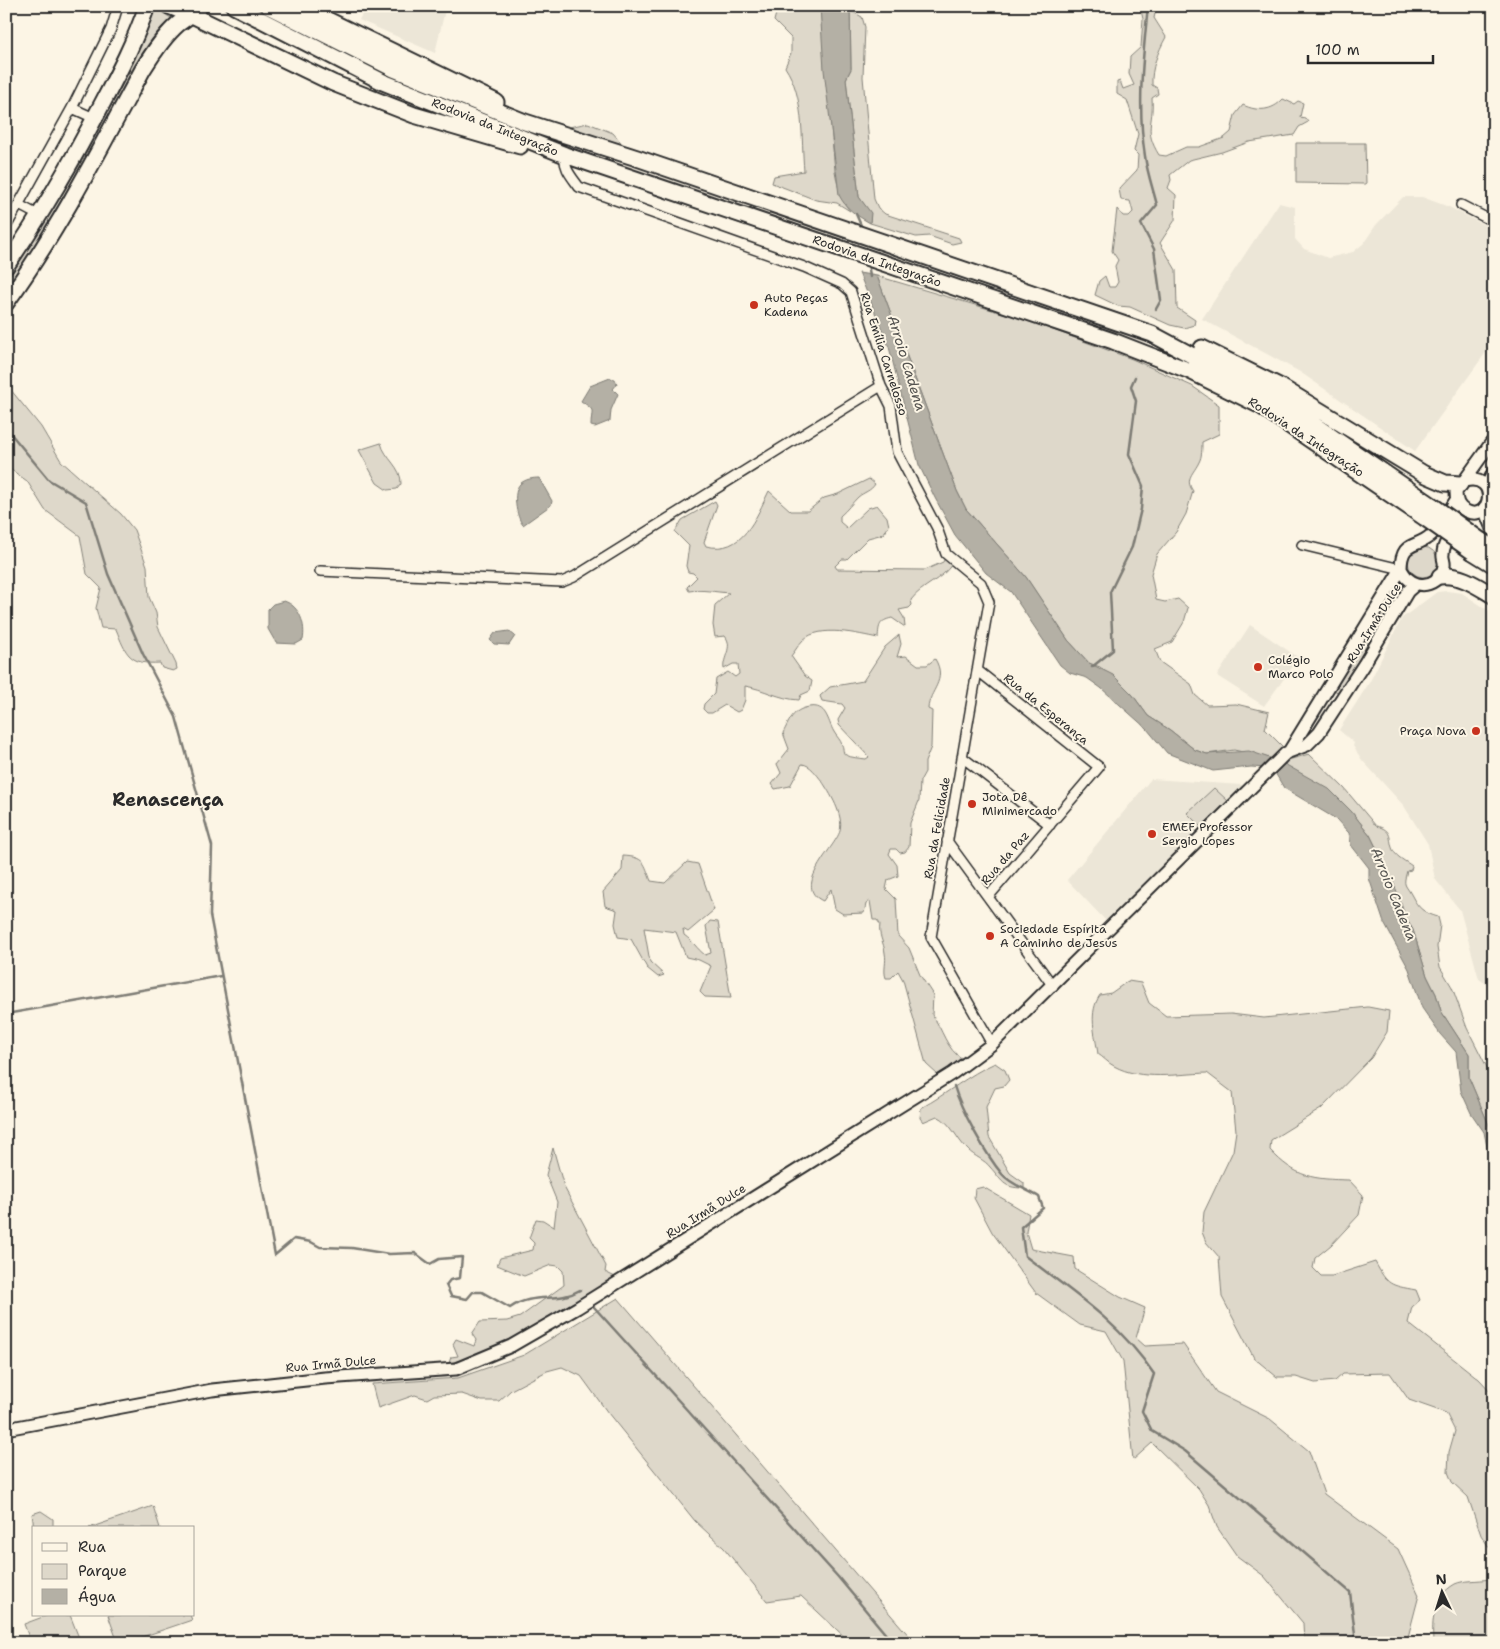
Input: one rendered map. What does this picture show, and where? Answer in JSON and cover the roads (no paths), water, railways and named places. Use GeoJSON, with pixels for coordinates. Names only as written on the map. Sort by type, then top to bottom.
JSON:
{"type":"FeatureCollection","features":[{"type":"Feature","properties":{"kind":"highway"},"geometry":{"type":"LineString","coordinates":[[6,266],[40,216],[94,118],[131,47],[147,6]]}},
{"type":"Feature","properties":{"kind":"highway"},"geometry":{"type":"LineString","coordinates":[[169,6],[196,11],[333,83],[414,115],[539,151],[562,154]]}},
{"type":"Feature","properties":{"kind":"highway","name":"Rodovia da Integração"},"geometry":{"type":"LineString","coordinates":[[234,6],[383,82],[562,154],[1113,341],[1190,371],[1268,410],[1429,512]]}},
{"type":"Feature","properties":{"kind":"highway","name":"Rodovia da Integração"},"geometry":{"type":"LineString","coordinates":[[268,6],[394,69],[525,122],[637,158],[1152,334],[1288,407],[1477,546],[1494,565]]}},
{"type":"Feature","properties":{"kind":"highway"},"geometry":{"type":"LineString","coordinates":[[299,6],[506,106],[525,122]]}},
{"type":"Feature","properties":{"kind":"highway"},"geometry":{"type":"LineString","coordinates":[[6,303],[38,259],[63,217],[143,69],[165,38],[178,24],[196,11]]}},
{"type":"Feature","properties":{"kind":"highway"},"geometry":{"type":"LineString","coordinates":[[1152,334],[1185,340],[1281,387],[1424,474],[1445,483],[1463,482]]}},
{"type":"Feature","properties":{"kind":"highway"},"geometry":{"type":"LineString","coordinates":[[1486,509],[1494,528]]}},
{"type":"Feature","properties":{"kind":"highway","name":"Rodovia da Integração"},"geometry":{"type":"LineString","coordinates":[[1477,546],[1494,549]]}},
{"type":"Feature","properties":{"kind":"highway"},"geometry":{"type":"LineString","coordinates":[[1440,576],[1452,574],[1494,596]]}},
{"type":"Feature","properties":{"kind":"street"},"geometry":{"type":"LineString","coordinates":[[6,227],[72,108],[111,29],[118,6]]}},
{"type":"Feature","properties":{"kind":"street"},"geometry":{"type":"LineString","coordinates":[[72,108],[94,118]]}},
{"type":"Feature","properties":{"kind":"street","name":"Rua Emília Carnelosso"},"geometry":{"type":"LineString","coordinates":[[562,154],[569,174],[579,187],[804,266],[842,284],[851,292],[881,386],[891,406],[897,452],[938,528],[946,554],[981,583],[989,602]]}},
{"type":"Feature","properties":{"kind":"street"},"geometry":{"type":"LineString","coordinates":[[19,205],[40,216]]}},
{"type":"Feature","properties":{"kind":"street"},"geometry":{"type":"LineString","coordinates":[[1461,205],[1494,222]]}},
{"type":"Feature","properties":{"kind":"street"},"geometry":{"type":"LineString","coordinates":[[320,571],[562,582],[574,577],[881,386]]}},
{"type":"Feature","properties":{"kind":"street"},"geometry":{"type":"LineString","coordinates":[[1470,514],[1461,509],[1456,500],[1456,492],[1494,439]]}},
{"type":"Feature","properties":{"kind":"street"},"geometry":{"type":"LineString","coordinates":[[1487,485],[1494,471]]}},
{"type":"Feature","properties":{"kind":"street"},"geometry":{"type":"LineString","coordinates":[[1440,576],[1444,565],[1442,554],[1446,542],[1463,518],[1486,509],[1490,501],[1487,485],[1475,479],[1463,482]]}},
{"type":"Feature","properties":{"kind":"street","name":"Rua Irmã Dulce"},"geometry":{"type":"LineString","coordinates":[[6,1429],[212,1390],[326,1378],[456,1369],[511,1346],[577,1308],[954,1073],[992,1044],[1053,986],[1288,752],[1402,569],[1401,559],[1406,549],[1414,543],[1424,541],[1433,533],[1456,500]]}},
{"type":"Feature","properties":{"kind":"street"},"geometry":{"type":"LineString","coordinates":[[1424,541],[1432,543],[1442,554]]}},
{"type":"Feature","properties":{"kind":"street"},"geometry":{"type":"LineString","coordinates":[[1302,546],[1402,569],[1410,581],[1416,584]]}},
{"type":"Feature","properties":{"kind":"street","name":"Rua Irmã Dulce"},"geometry":{"type":"LineString","coordinates":[[1288,752],[1307,745],[1332,716],[1408,590],[1416,584],[1430,584],[1440,576]]}},
{"type":"Feature","properties":{"kind":"street","name":"Rua da Felicidade"},"geometry":{"type":"LineString","coordinates":[[989,602],[930,938],[992,1044]]}},
{"type":"Feature","properties":{"kind":"street","name":"Rua da Esperança"},"geometry":{"type":"LineString","coordinates":[[978,670],[1099,767]]}},
{"type":"Feature","properties":{"kind":"street"},"geometry":{"type":"LineString","coordinates":[[1327,692],[1327,704],[1332,716]]}},
{"type":"Feature","properties":{"kind":"street"},"geometry":{"type":"LineString","coordinates":[[962,757],[1050,825]]}},
{"type":"Feature","properties":{"kind":"street","name":"Rua da Paz"},"geometry":{"type":"LineString","coordinates":[[988,897],[1099,767]]}},
{"type":"Feature","properties":{"kind":"street"},"geometry":{"type":"LineString","coordinates":[[947,841],[1053,986]]}},
{"type":"Feature","properties":{"kind":"water"},"geometry":{"type":"Polygon","coordinates":[[[820,6],[850,6],[851,69],[846,79],[859,197],[871,213],[870,223],[852,211],[839,195],[824,70],[820,6]]]}},
{"type":"Feature","properties":{"kind":"water","name":"Arroio Cadena"},"geometry":{"type":"Polygon","coordinates":[[[859,273],[877,276],[957,491],[966,509],[1026,577],[1068,640],[1089,663],[1113,675],[1132,694],[1148,716],[1170,730],[1195,750],[1207,754],[1249,751],[1281,762],[1329,789],[1351,811],[1370,835],[1394,884],[1405,916],[1413,930],[1427,976],[1436,994],[1441,1011],[1469,1054],[1469,1078],[1494,1137],[1494,1163],[1489,1157],[1484,1132],[1471,1113],[1461,1091],[1456,1052],[1440,1034],[1422,1008],[1409,969],[1384,923],[1369,878],[1369,868],[1351,845],[1349,833],[1336,819],[1284,788],[1274,771],[1266,768],[1251,767],[1213,771],[1167,753],[1147,729],[1101,688],[1087,678],[1070,673],[1060,665],[1011,592],[986,573],[955,535],[919,465],[889,347],[859,273]]]}},
{"type":"Feature","properties":{"kind":"water"},"geometry":{"type":"Polygon","coordinates":[[[610,378],[615,379],[617,384],[613,389],[618,394],[611,410],[610,421],[595,427],[591,426],[592,411],[581,401],[590,386],[610,378]]]}},
{"type":"Feature","properties":{"kind":"water"},"geometry":{"type":"Polygon","coordinates":[[[539,478],[552,501],[551,505],[523,525],[518,516],[516,493],[520,484],[524,481],[539,478]]]}},
{"type":"Feature","properties":{"kind":"water"},"geometry":{"type":"Polygon","coordinates":[[[284,601],[294,607],[303,622],[303,640],[296,644],[276,643],[268,629],[268,609],[273,604],[284,601]]]}},
{"type":"Feature","properties":{"kind":"water"},"geometry":{"type":"Polygon","coordinates":[[[509,631],[515,636],[509,645],[494,644],[490,640],[495,633],[509,631]]]}},
{"type":"Feature","properties":{"kind":"waterway","name":"Arroio Cadena"},"geometry":{"type":"LineString","coordinates":[[1148,6],[1144,44],[1141,118],[1146,162],[1157,205],[1141,224],[1154,249],[1161,300],[1156,309]]}},
{"type":"Feature","properties":{"kind":"waterway","name":"Arroio Cadena"},"geometry":{"type":"LineString","coordinates":[[856,214],[863,230]]}},
{"type":"Feature","properties":{"kind":"waterway","name":"Arroio Cadena"},"geometry":{"type":"LineString","coordinates":[[868,262],[870,277]]}},
{"type":"Feature","properties":{"kind":"waterway","name":"Arroio Cadena"},"geometry":{"type":"LineString","coordinates":[[1092,667],[1113,650],[1110,592],[1132,547],[1141,509],[1143,486],[1129,454],[1136,401],[1131,386],[1135,377]]}},
{"type":"Feature","properties":{"kind":"waterway"},"geometry":{"type":"LineString","coordinates":[[6,428],[49,480],[86,502],[108,574],[143,654],[176,717],[212,846],[210,915],[275,1255],[294,1239],[311,1242],[320,1247],[352,1248],[389,1254],[415,1253],[430,1264],[439,1259],[462,1257],[460,1278],[450,1280],[446,1285],[451,1296],[467,1299],[473,1292],[482,1292],[510,1308],[528,1300],[563,1296],[580,1290]]}},
{"type":"Feature","properties":{"kind":"waterway"},"geometry":{"type":"LineString","coordinates":[[6,1014],[221,976]]}},
{"type":"Feature","properties":{"kind":"waterway"},"geometry":{"type":"LineString","coordinates":[[954,1086],[968,1119],[1002,1174],[1010,1181],[1039,1197],[1043,1208],[1021,1227],[1025,1256],[1095,1309],[1126,1339],[1154,1374],[1142,1411],[1152,1431],[1185,1451],[1350,1592],[1356,1643]]}},
{"type":"Feature","properties":{"kind":"waterway"},"geometry":{"type":"LineString","coordinates":[[594,1307],[838,1577],[893,1643]]}},
{"type":"Feature","properties":{"kind":"place","name":"Auto Peças Kadena"},"geometry":{"type":"Point","coordinates":[754,305]}},
{"type":"Feature","properties":{"kind":"place","name":"Colégio Marco Polo"},"geometry":{"type":"Point","coordinates":[1258,667]}},
{"type":"Feature","properties":{"kind":"place","name":"Praça Nova"},"geometry":{"type":"Point","coordinates":[1476,731]}},
{"type":"Feature","properties":{"kind":"place","name":"Jota Dê Minimercado"},"geometry":{"type":"Point","coordinates":[972,804]}},
{"type":"Feature","properties":{"kind":"place","name":"EMEF Professor Sergio Lopes"},"geometry":{"type":"Point","coordinates":[1152,834]}},
{"type":"Feature","properties":{"kind":"place","name":"Sociedade Espírita A Caminho de Jesus"},"geometry":{"type":"Point","coordinates":[990,936]}},
{"type":"Feature","properties":{"kind":"district","name":"Renascença"},"geometry":{"type":"Point","coordinates":[168,800]}}]}
